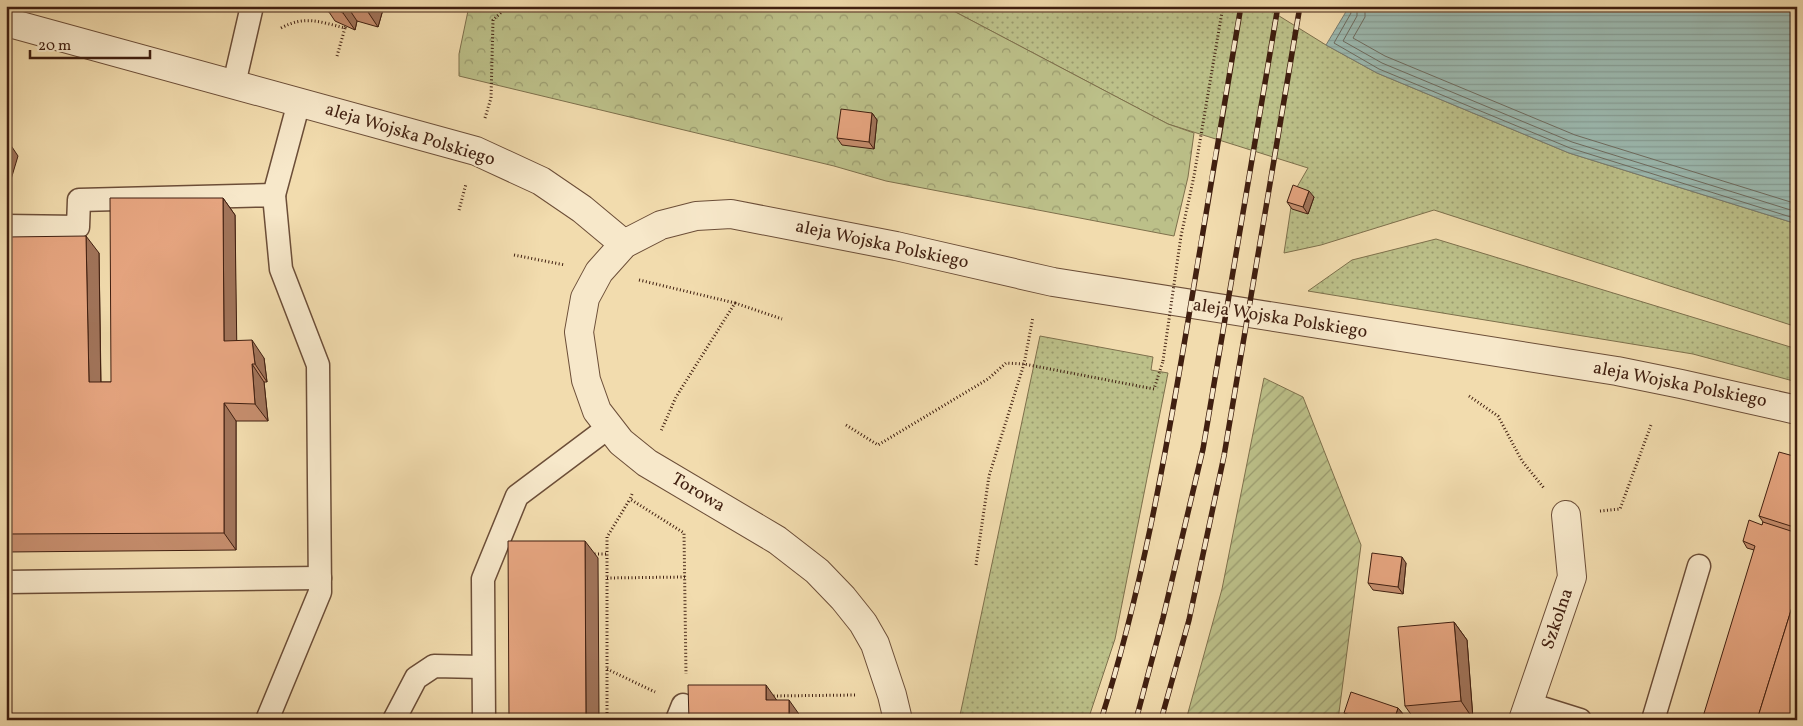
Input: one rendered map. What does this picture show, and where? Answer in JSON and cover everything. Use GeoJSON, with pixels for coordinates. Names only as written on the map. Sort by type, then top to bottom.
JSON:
{"type":"FeatureCollection","features":[{"type":"Feature","properties":{"kind":"street","name":"aleja Wojska Polskiego"},"geometry":{"type":"LineString","coordinates":[[6,22],[476,151],[541,181],[582,208],[624,244],[661,225],[696,216],[731,214],[896,246],[1053,282],[1617,371],[1797,410]]}},
{"type":"Feature","properties":{"kind":"street","name":"Torowa"},"geometry":{"type":"LineString","coordinates":[[624,244],[599,272],[585,298],[579,332],[586,380],[597,412],[621,442],[648,463],[777,540],[817,571],[863,622],[875,644],[895,707]]}},
{"type":"Feature","properties":{"kind":"street","name":"Szkolna"},"geometry":{"type":"LineString","coordinates":[[1526,712],[1572,578],[1566,514]]}},
{"type":"Feature","properties":{"kind":"lane"},"geometry":{"type":"LineString","coordinates":[[234,84],[252,6]]}},
{"type":"Feature","properties":{"kind":"lane"},"geometry":{"type":"LineString","coordinates":[[268,720],[320,592],[318,365],[280,269],[274,194],[299,102]]}},
{"type":"Feature","properties":{"kind":"lane"},"geometry":{"type":"LineString","coordinates":[[6,226],[78,227],[78,200],[274,194]]}},
{"type":"Feature","properties":{"kind":"lane"},"geometry":{"type":"LineString","coordinates":[[484,720],[482,667],[483,578],[517,496],[609,426]]}},
{"type":"Feature","properties":{"kind":"lane"},"geometry":{"type":"LineString","coordinates":[[1654,720],[1699,566]]}},
{"type":"Feature","properties":{"kind":"lane"},"geometry":{"type":"LineString","coordinates":[[6,582],[320,578]]}},
{"type":"Feature","properties":{"kind":"lane"},"geometry":{"type":"LineString","coordinates":[[394,720],[416,678],[434,666],[482,667]]}},
{"type":"Feature","properties":{"kind":"lane"},"geometry":{"type":"LineString","coordinates":[[1526,712],[1580,720]]}},
{"type":"Feature","properties":{"kind":"path"},"geometry":{"type":"LineString","coordinates":[[491,98],[493,20],[508,6]]}},
{"type":"Feature","properties":{"kind":"path"},"geometry":{"type":"LineString","coordinates":[[846,425],[878,445],[988,378],[1006,363],[1024,364],[1154,390],[1163,361],[1181,236],[1194,176],[1222,6]]}},
{"type":"Feature","properties":{"kind":"path"},"geometry":{"type":"LineString","coordinates":[[278,29],[293,22],[311,19],[346,27],[337,56]]}},
{"type":"Feature","properties":{"kind":"path"},"geometry":{"type":"LineString","coordinates":[[514,254],[599,272]]}},
{"type":"Feature","properties":{"kind":"path"},"geometry":{"type":"LineString","coordinates":[[735,303],[782,319]]}},
{"type":"Feature","properties":{"kind":"path"},"geometry":{"type":"LineString","coordinates":[[976,565],[989,476],[1024,364],[1033,317]]}},
{"type":"Feature","properties":{"kind":"path"},"geometry":{"type":"LineString","coordinates":[[1469,396],[1498,416],[1522,461],[1566,514],[1620,509],[1650,425]]}},
{"type":"Feature","properties":{"kind":"path"},"geometry":{"type":"LineString","coordinates":[[607,720],[608,537],[630,499]]}},
{"type":"Feature","properties":{"kind":"path"},"geometry":{"type":"LineString","coordinates":[[589,554],[608,554]]}},
{"type":"Feature","properties":{"kind":"path"},"geometry":{"type":"LineString","coordinates":[[607,578],[685,577]]}},
{"type":"Feature","properties":{"kind":"path"},"geometry":{"type":"LineString","coordinates":[[765,696],[895,707]]}},
{"type":"Feature","properties":{"kind":"green space"},"geometry":{"type":"Polygon","coordinates":[[[469,6],[944,6],[1168,124],[1194,133],[1188,177],[1174,236],[886,181],[834,166],[459,76],[459,54],[469,6]]]}},
{"type":"Feature","properties":{"kind":"green space"},"geometry":{"type":"Polygon","coordinates":[[[944,6],[1263,6],[1326,45],[1377,73],[1569,153],[1797,224],[1797,327],[1434,210],[1321,245],[1284,253],[1293,194],[1308,168],[1168,124],[944,6]]]}},
{"type":"Feature","properties":{"kind":"green space"},"geometry":{"type":"Polygon","coordinates":[[[1436,239],[1797,349],[1797,382],[1693,354],[1308,291],[1352,260],[1436,239]]]}},
{"type":"Feature","properties":{"kind":"green space"},"geometry":{"type":"Polygon","coordinates":[[[1040,336],[1153,357],[1151,370],[1168,373],[1115,639],[1088,720],[959,720],[1040,336]]]}},
{"type":"Feature","properties":{"kind":"green space"},"geometry":{"type":"Polygon","coordinates":[[[1264,378],[1303,397],[1361,545],[1338,720],[1186,720],[1222,589],[1264,378]]]}},
{"type":"Feature","properties":{"kind":"water"},"geometry":{"type":"Polygon","coordinates":[[[1341,6],[1797,6],[1797,224],[1569,153],[1377,73],[1326,45],[1347,10],[1341,6]]]}},
{"type":"Feature","properties":{"kind":"building"},"geometry":{"type":"Polygon","coordinates":[[[329,6],[344,6],[343,13],[329,6]]]}},
{"type":"Feature","properties":{"kind":"building"},"geometry":{"type":"Polygon","coordinates":[[[355,6],[367,6],[366,9],[355,6]]]}},
{"type":"Feature","properties":{"kind":"building"},"geometry":{"type":"Polygon","coordinates":[[[841,109],[872,113],[869,142],[837,138],[841,109]]]}},
{"type":"Feature","properties":{"kind":"building"},"geometry":{"type":"Polygon","coordinates":[[[1293,185],[1309,191],[1303,207],[1287,202],[1293,185]]]}},
{"type":"Feature","properties":{"kind":"building"},"geometry":{"type":"Polygon","coordinates":[[[110,198],[223,198],[224,341],[252,340],[255,364],[252,364],[255,404],[224,403],[224,533],[6,534],[6,237],[86,236],[89,382],[111,382],[110,198]]]}},
{"type":"Feature","properties":{"kind":"building"},"geometry":{"type":"Polygon","coordinates":[[[1779,452],[1797,457],[1797,528],[1759,516],[1779,452]]]}},
{"type":"Feature","properties":{"kind":"building"},"geometry":{"type":"Polygon","coordinates":[[[1749,520],[1762,525],[1763,522],[1797,533],[1797,591],[1757,720],[1702,720],[1755,546],[1743,541],[1749,520]]]}},
{"type":"Feature","properties":{"kind":"building"},"geometry":{"type":"Polygon","coordinates":[[[508,541],[585,541],[586,720],[509,720],[508,541]]]}},
{"type":"Feature","properties":{"kind":"building"},"geometry":{"type":"Polygon","coordinates":[[[1372,553],[1402,557],[1398,587],[1368,583],[1372,553]]]}},
{"type":"Feature","properties":{"kind":"building"},"geometry":{"type":"Polygon","coordinates":[[[1797,591],[1797,699],[1790,720],[1757,720],[1797,591]]]}},
{"type":"Feature","properties":{"kind":"building"},"geometry":{"type":"Polygon","coordinates":[[[1454,622],[1461,701],[1405,706],[1398,627],[1454,622]]]}},
{"type":"Feature","properties":{"kind":"building"},"geometry":{"type":"Polygon","coordinates":[[[688,685],[766,685],[766,700],[789,700],[789,720],[689,720],[688,685]]]}},
{"type":"Feature","properties":{"kind":"building"},"geometry":{"type":"Polygon","coordinates":[[[1351,692],[1398,708],[1394,720],[1365,720],[1344,713],[1351,692]]]}},
{"type":"Feature","properties":{"kind":"railway"},"geometry":{"type":"LineString","coordinates":[[1101,720],[1140,576],[1160,479],[1241,6]]}},
{"type":"Feature","properties":{"kind":"railway"},"geometry":{"type":"LineString","coordinates":[[1136,720],[1163,618],[1203,449],[1278,6]]}},
{"type":"Feature","properties":{"kind":"railway"},"geometry":{"type":"LineString","coordinates":[[1161,720],[1189,620],[1224,456],[1300,6]]}}]}
